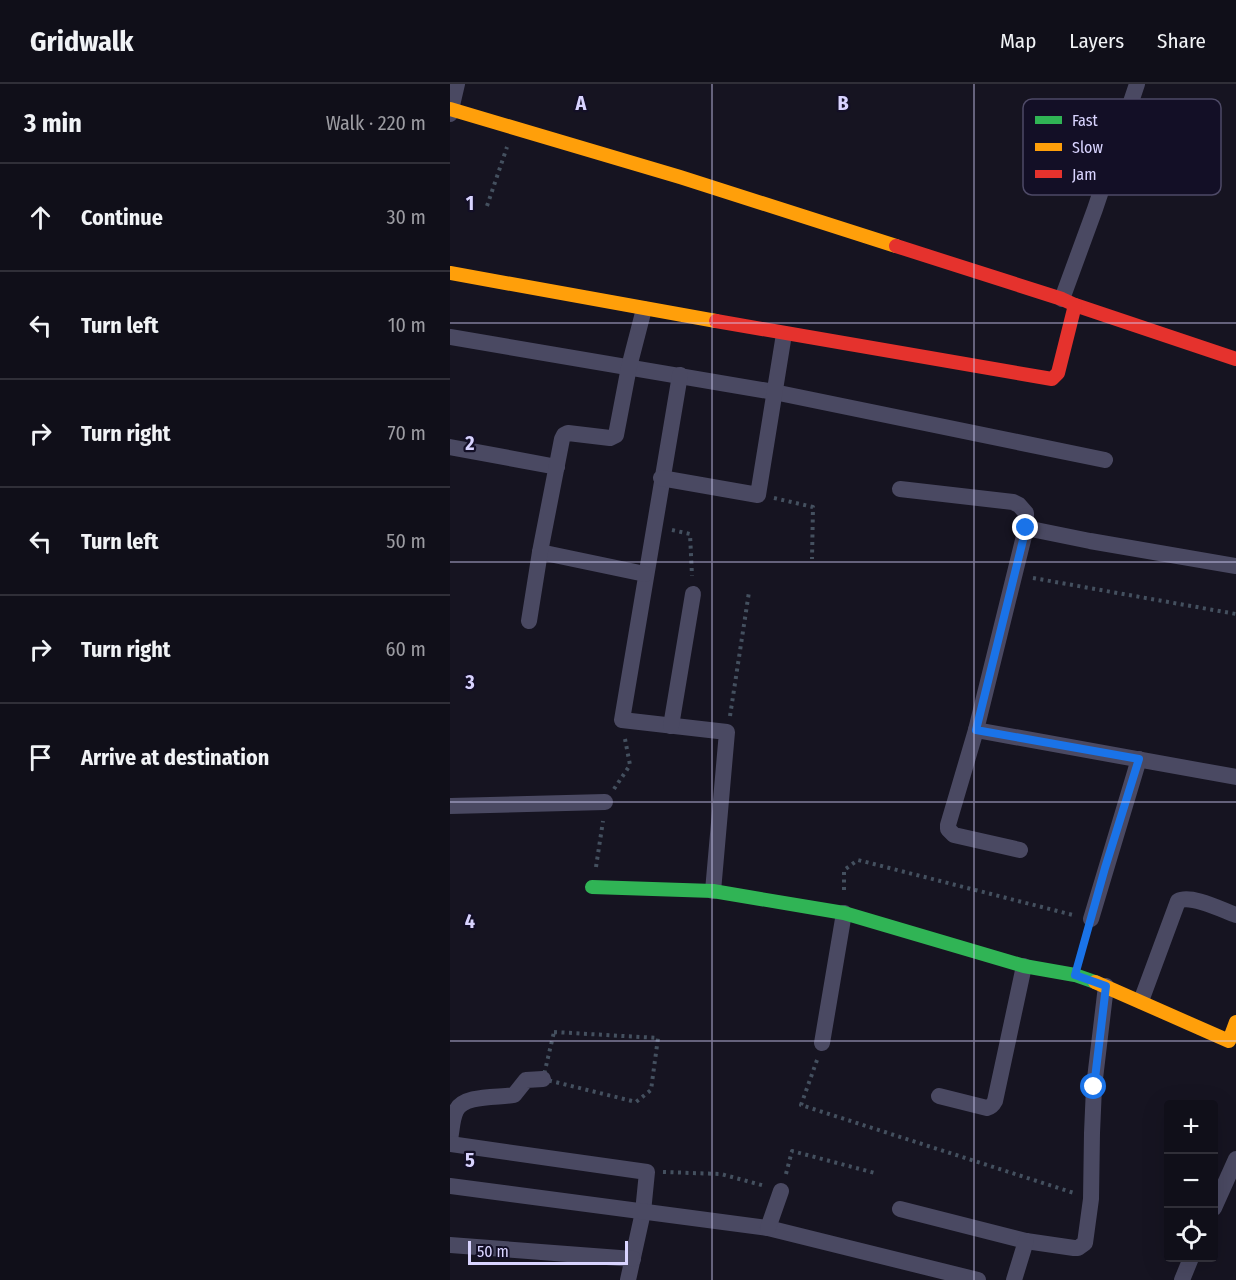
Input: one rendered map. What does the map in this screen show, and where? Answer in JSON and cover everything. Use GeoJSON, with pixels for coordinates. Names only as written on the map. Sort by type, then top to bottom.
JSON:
{"type":"FeatureCollection","features":[{"type":"Feature","properties":{"kind":"street"},"geometry":{"type":"LineString","coordinates":[[457,84],[450,111],[513,126],[757,202],[1069,302],[1236,359]]}},
{"type":"Feature","properties":{"kind":"street"},"geometry":{"type":"LineString","coordinates":[[1132,99],[1137,84]]}},
{"type":"Feature","properties":{"kind":"street"},"geometry":{"type":"LineString","coordinates":[[450,273],[784,334],[1052,379],[1058,373],[1069,302],[1099,195]]}},
{"type":"Feature","properties":{"kind":"street"},"geometry":{"type":"LineString","coordinates":[[529,621],[562,439],[568,433],[610,438],[616,435],[629,367],[644,309]]}},
{"type":"Feature","properties":{"kind":"street"},"geometry":{"type":"LineString","coordinates":[[661,478],[758,495],[784,334]]}},
{"type":"Feature","properties":{"kind":"street"},"geometry":{"type":"LineString","coordinates":[[450,337],[774,392],[1105,460]]}},
{"type":"Feature","properties":{"kind":"street"},"geometry":{"type":"LineString","coordinates":[[680,375],[622,720],[727,732],[713,891]]}},
{"type":"Feature","properties":{"kind":"street"},"geometry":{"type":"LineString","coordinates":[[450,447],[557,467]]}},
{"type":"Feature","properties":{"kind":"street"},"geometry":{"type":"LineString","coordinates":[[900,489],[1013,502],[1020,505],[1026,513],[1026,528],[1015,574],[976,730],[948,825],[948,829],[954,835],[1020,850]]}},
{"type":"Feature","properties":{"kind":"street"},"geometry":{"type":"LineString","coordinates":[[1026,528],[1236,566]]}},
{"type":"Feature","properties":{"kind":"street"},"geometry":{"type":"LineString","coordinates":[[540,552],[645,574]]}},
{"type":"Feature","properties":{"kind":"street"},"geometry":{"type":"LineString","coordinates":[[671,726],[693,594]]}},
{"type":"Feature","properties":{"kind":"street"},"geometry":{"type":"LineString","coordinates":[[976,730],[1236,777]]}},
{"type":"Feature","properties":{"kind":"street"},"geometry":{"type":"LineString","coordinates":[[1091,919],[1139,759]]}},
{"type":"Feature","properties":{"kind":"street"},"geometry":{"type":"LineString","coordinates":[[450,806],[606,802]]}},
{"type":"Feature","properties":{"kind":"street"},"geometry":{"type":"LineString","coordinates":[[592,887],[713,891],[844,913],[1024,966],[1075,975],[1141,1001],[1233,1043],[1236,1022]]}},
{"type":"Feature","properties":{"kind":"street"},"geometry":{"type":"LineString","coordinates":[[1141,1001],[1178,901],[1192,899],[1236,915]]}},
{"type":"Feature","properties":{"kind":"street"},"geometry":{"type":"LineString","coordinates":[[822,1043],[844,913]]}},
{"type":"Feature","properties":{"kind":"street"},"geometry":{"type":"LineString","coordinates":[[939,1096],[987,1108],[993,1105],[1024,966]]}},
{"type":"Feature","properties":{"kind":"street"},"geometry":{"type":"LineString","coordinates":[[900,1209],[1026,1241],[1074,1248],[1085,1243],[1091,1199],[1094,1087],[1106,986]]}},
{"type":"Feature","properties":{"kind":"street"},"geometry":{"type":"LineString","coordinates":[[543,1079],[526,1080],[514,1095],[468,1100],[461,1103],[453,1110],[450,1141],[647,1172],[644,1212],[628,1280]]}},
{"type":"Feature","properties":{"kind":"street"},"geometry":{"type":"LineString","coordinates":[[1218,1199],[1236,1159]]}},
{"type":"Feature","properties":{"kind":"street"},"geometry":{"type":"LineString","coordinates":[[450,1186],[768,1228],[978,1280]]}},
{"type":"Feature","properties":{"kind":"street"},"geometry":{"type":"LineString","coordinates":[[768,1228],[781,1191]]}},
{"type":"Feature","properties":{"kind":"street"},"geometry":{"type":"LineString","coordinates":[[1014,1280],[1026,1241]]}},
{"type":"Feature","properties":{"kind":"street"},"geometry":{"type":"LineString","coordinates":[[450,1245],[633,1259]]}},
{"type":"Feature","properties":{"kind":"street"},"geometry":{"type":"LineString","coordinates":[[1182,1280],[1189,1262]]}},
{"type":"Feature","properties":{"kind":"path"},"geometry":{"type":"LineString","coordinates":[[488,206],[513,126]]}},
{"type":"Feature","properties":{"kind":"path"},"geometry":{"type":"LineString","coordinates":[[758,495],[813,507],[812,558]]}},
{"type":"Feature","properties":{"kind":"path"},"geometry":{"type":"LineString","coordinates":[[654,525],[690,534],[693,594]]}},
{"type":"Feature","properties":{"kind":"path"},"geometry":{"type":"LineString","coordinates":[[1015,574],[1236,614]]}},
{"type":"Feature","properties":{"kind":"path"},"geometry":{"type":"LineString","coordinates":[[727,732],[749,592]]}},
{"type":"Feature","properties":{"kind":"path"},"geometry":{"type":"LineString","coordinates":[[592,887],[606,802],[630,765],[622,720]]}},
{"type":"Feature","properties":{"kind":"path"},"geometry":{"type":"LineString","coordinates":[[844,913],[844,870],[858,860],[1091,919],[1075,975]]}},
{"type":"Feature","properties":{"kind":"path"},"geometry":{"type":"LineString","coordinates":[[554,1032],[658,1038],[651,1090],[636,1102],[543,1079],[554,1032]]}},
{"type":"Feature","properties":{"kind":"path"},"geometry":{"type":"LineString","coordinates":[[822,1043],[801,1105],[1091,1199]]}},
{"type":"Feature","properties":{"kind":"path"},"geometry":{"type":"LineString","coordinates":[[647,1172],[721,1174],[781,1191],[792,1151],[875,1173]]}},
{"type":"Feature","properties":{"kind":"traffic: fast"},"geometry":{"type":"LineString","coordinates":[[592,887],[713,891],[844,913],[1024,966],[1075,975],[1095,982]]}},
{"type":"Feature","properties":{"kind":"traffic: slow"},"geometry":{"type":"LineString","coordinates":[[450,109],[680,177],[896,246]]}},
{"type":"Feature","properties":{"kind":"traffic: slow"},"geometry":{"type":"LineString","coordinates":[[450,273],[716,321]]}},
{"type":"Feature","properties":{"kind":"traffic: slow"},"geometry":{"type":"LineString","coordinates":[[1095,982],[1229,1041],[1236,1022]]}},
{"type":"Feature","properties":{"kind":"traffic: jam"},"geometry":{"type":"LineString","coordinates":[[896,246],[1062,299],[1236,359]]}},
{"type":"Feature","properties":{"kind":"traffic: jam"},"geometry":{"type":"LineString","coordinates":[[716,321],[1052,379],[1058,373],[1075,305]]}},
{"type":"Feature","properties":{"kind":"route"},"geometry":{"type":"LineString","coordinates":[[1026,528],[976,730],[1139,759],[1075,975],[1106,986],[1094,1087]]}}]}
